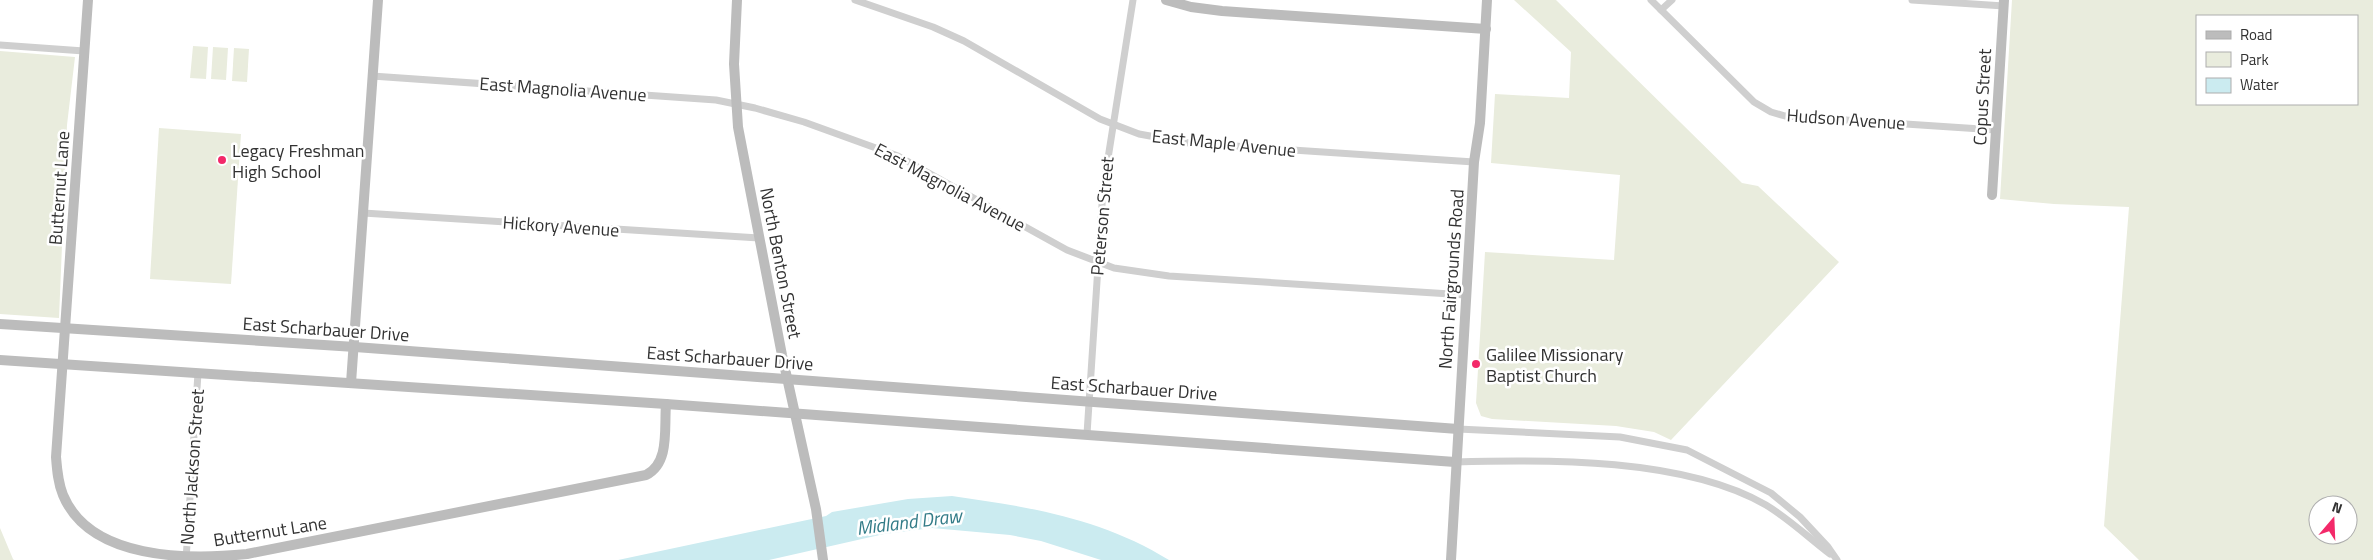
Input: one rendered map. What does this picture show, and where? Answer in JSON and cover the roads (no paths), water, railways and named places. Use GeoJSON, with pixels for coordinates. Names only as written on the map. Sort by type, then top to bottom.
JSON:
{"type":"FeatureCollection","features":[{"type":"Feature","properties":{"kind":"main road","name":"Butternut Lane"},"geometry":{"type":"LineString","coordinates":[[88,0],[56,457],[59,485],[65,501],[76,517],[88,529],[108,540],[146,551],[186,558],[216,557],[247,554],[646,475],[655,470],[661,460],[666,404]]}},
{"type":"Feature","properties":{"kind":"main road"},"geometry":{"type":"LineString","coordinates":[[351,384],[378,0]]}},
{"type":"Feature","properties":{"kind":"main road","name":"North Benton Street"},"geometry":{"type":"LineString","coordinates":[[738,0],[734,42],[735,104],[743,162],[816,509],[823,560]]}},
{"type":"Feature","properties":{"kind":"main road"},"geometry":{"type":"LineString","coordinates":[[1166,0],[1191,7],[1222,11],[1486,29]]}},
{"type":"Feature","properties":{"kind":"main road","name":"North Fairgrounds Road"},"geometry":{"type":"LineString","coordinates":[[1451,560],[1474,162],[1480,123],[1488,0]]}},
{"type":"Feature","properties":{"kind":"main road","name":"Copus Street"},"geometry":{"type":"LineString","coordinates":[[1992,195],[2004,3]]}},
{"type":"Feature","properties":{"kind":"main road","name":"East Scharbauer Drive"},"geometry":{"type":"LineString","coordinates":[[0,324],[354,347],[1458,428]]}},
{"type":"Feature","properties":{"kind":"main road"},"geometry":{"type":"LineString","coordinates":[[0,360],[666,404],[1456,462]]}},
{"type":"Feature","properties":{"kind":"street","name":"East Maple Avenue"},"geometry":{"type":"LineString","coordinates":[[855,0],[906,16],[964,41],[1073,105],[1112,124],[1139,134],[1189,143],[1474,162]]}},
{"type":"Feature","properties":{"kind":"street","name":"Peterson Street"},"geometry":{"type":"LineString","coordinates":[[1087,434],[1103,190],[1133,0]]}},
{"type":"Feature","properties":{"kind":"street","name":"Hudson Avenue"},"geometry":{"type":"LineString","coordinates":[[1651,0],[1754,102],[1774,114],[1996,130]]}},
{"type":"Feature","properties":{"kind":"street"},"geometry":{"type":"LineString","coordinates":[[1662,10],[1672,0]]}},
{"type":"Feature","properties":{"kind":"street"},"geometry":{"type":"LineString","coordinates":[[1912,0],[2004,3]]}},
{"type":"Feature","properties":{"kind":"street"},"geometry":{"type":"LineString","coordinates":[[0,45],[84,50]]}},
{"type":"Feature","properties":{"kind":"street","name":"East Magnolia Avenue"},"geometry":{"type":"LineString","coordinates":[[372,76],[682,96],[735,104],[804,122],[898,156],[1040,236],[1114,268],[1148,274],[1466,295]]}},
{"type":"Feature","properties":{"kind":"street","name":"Hickory Avenue"},"geometry":{"type":"LineString","coordinates":[[363,213],[759,238]]}},
{"type":"Feature","properties":{"kind":"street","name":"North Jackson Street"},"geometry":{"type":"LineString","coordinates":[[186,558],[198,373]]}},
{"type":"Feature","properties":{"kind":"street"},"geometry":{"type":"LineString","coordinates":[[1458,428],[1620,438],[1687,450],[1770,493],[1800,518],[1837,559]]}},
{"type":"Feature","properties":{"kind":"street"},"geometry":{"type":"LineString","coordinates":[[1456,462],[1507,460],[1593,465],[1676,474],[1729,488],[1767,506],[1837,559]]}},
{"type":"Feature","properties":{"kind":"water","name":"Midland Draw"},"geometry":{"type":"Polygon","coordinates":[[[952,496],[1064,516],[1117,534],[1169,560],[1101,560],[1041,541],[1010,535],[932,528],[884,534],[769,560],[618,560],[826,516],[832,512],[908,499],[952,496]]]}},
{"type":"Feature","properties":{"kind":"place","name":"Legacy Freshman High School"},"geometry":{"type":"Point","coordinates":[222,160]}},
{"type":"Feature","properties":{"kind":"place","name":"Galilee Missionary Baptist Church"},"geometry":{"type":"Point","coordinates":[1476,364]}}]}
